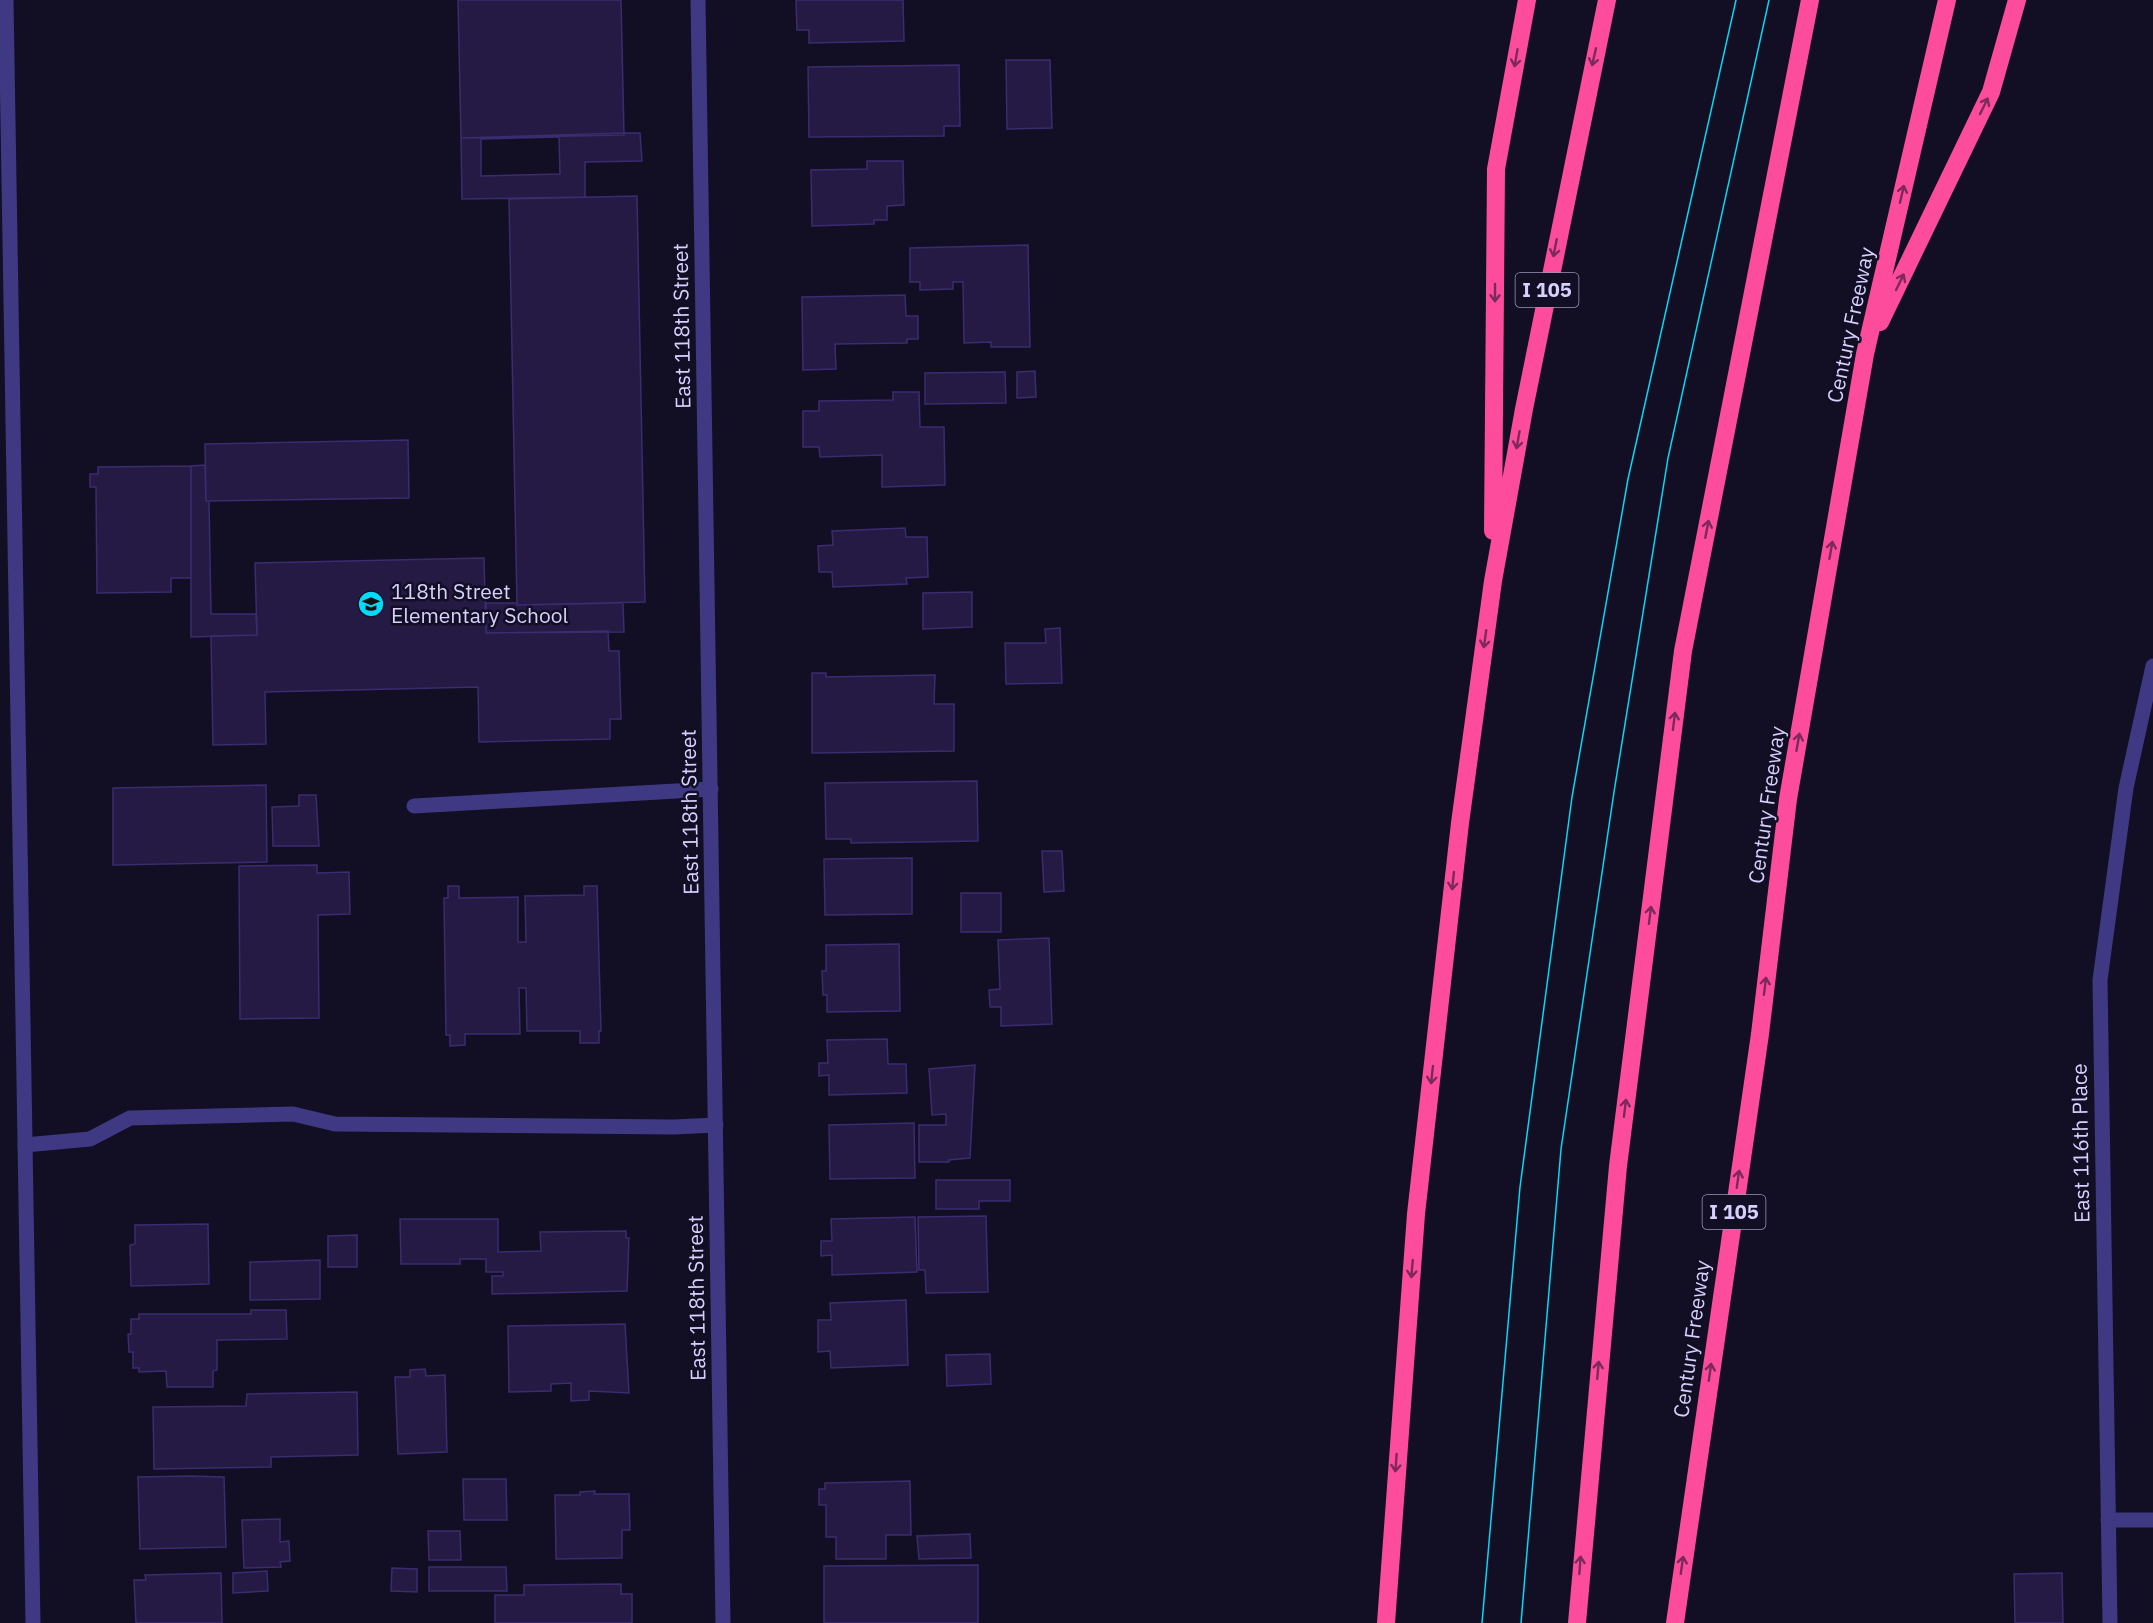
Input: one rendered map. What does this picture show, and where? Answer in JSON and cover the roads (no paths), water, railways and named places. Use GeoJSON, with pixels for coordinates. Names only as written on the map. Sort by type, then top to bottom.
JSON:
{"type":"FeatureCollection","features":[{"type":"Feature","properties":{"kind":"highway"},"geometry":{"type":"LineString","coordinates":[[1493,581],[1496,169],[1527,0]]}},
{"type":"Feature","properties":{"kind":"highway","name":"I 105"},"geometry":{"type":"LineString","coordinates":[[1386,1623],[1416,1214],[1460,823],[1493,581],[1543,309],[1607,0]]}},
{"type":"Feature","properties":{"kind":"highway"},"geometry":{"type":"LineString","coordinates":[[1577,1623],[1618,1166],[1683,651],[1810,0]]}},
{"type":"Feature","properties":{"kind":"highway","name":"Century Freeway"},"geometry":{"type":"LineString","coordinates":[[1675,1623],[1760,1034],[1788,800],[1865,354],[1947,0]]}},
{"type":"Feature","properties":{"kind":"highway"},"geometry":{"type":"LineString","coordinates":[[1865,354],[1991,92],[2017,0]]}},
{"type":"Feature","properties":{"kind":"street"},"geometry":{"type":"LineString","coordinates":[[6,0],[33,1623]]}},
{"type":"Feature","properties":{"kind":"street","name":"East 118th Street"},"geometry":{"type":"LineString","coordinates":[[698,0],[723,1623]]}},
{"type":"Feature","properties":{"kind":"street","name":"East 116th Place"},"geometry":{"type":"LineString","coordinates":[[2110,1623],[2100,980],[2126,788],[2153,666]]}},
{"type":"Feature","properties":{"kind":"street"},"geometry":{"type":"LineString","coordinates":[[414,806],[711,789]]}},
{"type":"Feature","properties":{"kind":"street"},"geometry":{"type":"LineString","coordinates":[[25,1145],[90,1139],[130,1118],[293,1114],[335,1124],[716,1125]]}},
{"type":"Feature","properties":{"kind":"street"},"geometry":{"type":"LineString","coordinates":[[2108,1520],[2153,1520]]}},
{"type":"Feature","properties":{"kind":"tram line"},"geometry":{"type":"LineString","coordinates":[[1482,1623],[1520,1187],[1572,797],[1628,479],[1736,0]]}},
{"type":"Feature","properties":{"kind":"tram line"},"geometry":{"type":"LineString","coordinates":[[1521,1623],[1561,1149],[1614,792],[1668,458],[1769,0]]}},
{"type":"Feature","properties":{"kind":"place","name":"118th Street Elementary School"},"geometry":{"type":"Point","coordinates":[371,604]}}]}
